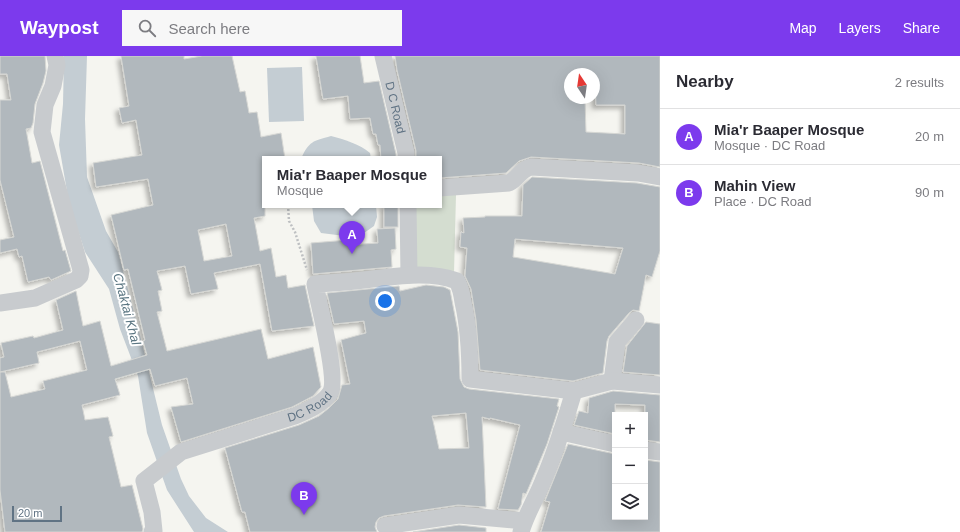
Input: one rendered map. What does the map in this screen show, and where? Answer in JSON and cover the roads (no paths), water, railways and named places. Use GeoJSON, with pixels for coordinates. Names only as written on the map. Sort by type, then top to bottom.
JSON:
{"type":"FeatureCollection","features":[{"type":"Feature","properties":{"kind":"street"},"geometry":{"type":"LineString","coordinates":[[0,303],[35,298],[76,280],[80,276],[81,270],[42,132],[45,105],[53,86],[57,66],[55,56]]}},
{"type":"Feature","properties":{"kind":"street","name":"D C Road"},"geometry":{"type":"LineString","coordinates":[[383,56],[405,156]]}},
{"type":"Feature","properties":{"kind":"street"},"geometry":{"type":"LineString","coordinates":[[442,188],[509,183],[514,181],[524,169],[531,167],[638,173],[660,177]]}},
{"type":"Feature","properties":{"kind":"street"},"geometry":{"type":"LineString","coordinates":[[408,208],[410,275],[450,279],[457,281],[460,286],[467,318],[470,379],[574,391],[612,381],[660,385]]}},
{"type":"Feature","properties":{"kind":"street","name":"DC Road"},"geometry":{"type":"LineString","coordinates":[[152,532],[154,531],[152,512],[144,481],[154,475],[181,452],[295,416],[322,401],[331,392],[333,374],[315,284],[362,281],[410,275]]}},
{"type":"Feature","properties":{"kind":"street"},"geometry":{"type":"LineString","coordinates":[[612,381],[617,342],[636,320]]}},
{"type":"Feature","properties":{"kind":"street"},"geometry":{"type":"LineString","coordinates":[[385,526],[459,514],[522,526],[543,483],[562,432],[574,391]]}},
{"type":"Feature","properties":{"kind":"street"},"geometry":{"type":"LineString","coordinates":[[562,432],[612,443]]}},
{"type":"Feature","properties":{"kind":"street"},"geometry":{"type":"LineString","coordinates":[[648,450],[660,452]]}},
{"type":"Feature","properties":{"kind":"water","name":"Chaktai Khal"},"geometry":{"type":"Polygon","coordinates":[[[64,56],[87,56],[85,119],[87,177],[106,231],[118,252],[162,425],[181,479],[189,496],[206,518],[228,532],[194,532],[167,490],[147,433],[138,376],[120,329],[109,289],[85,252],[69,203],[59,145],[63,104],[64,56]]]}},
{"type":"Feature","properties":{"kind":"water"},"geometry":{"type":"Polygon","coordinates":[[[302,67],[304,121],[269,122],[267,68],[302,67]]]}},
{"type":"Feature","properties":{"kind":"water"},"geometry":{"type":"Polygon","coordinates":[[[331,136],[347,141],[361,147],[370,153],[370,156],[303,156],[309,145],[320,139],[331,136]]]}},
{"type":"Feature","properties":{"kind":"water"},"geometry":{"type":"Polygon","coordinates":[[[312,208],[376,208],[377,217],[374,226],[364,233],[345,236],[321,233],[314,221],[312,208]]]}},
{"type":"Feature","properties":{"kind":"place","name":"Mia'r Baaper Mosque"},"geometry":{"type":"Point","coordinates":[352,254]}},
{"type":"Feature","properties":{"kind":"place","name":"Mahin View"},"geometry":{"type":"Point","coordinates":[304,515]}}]}
